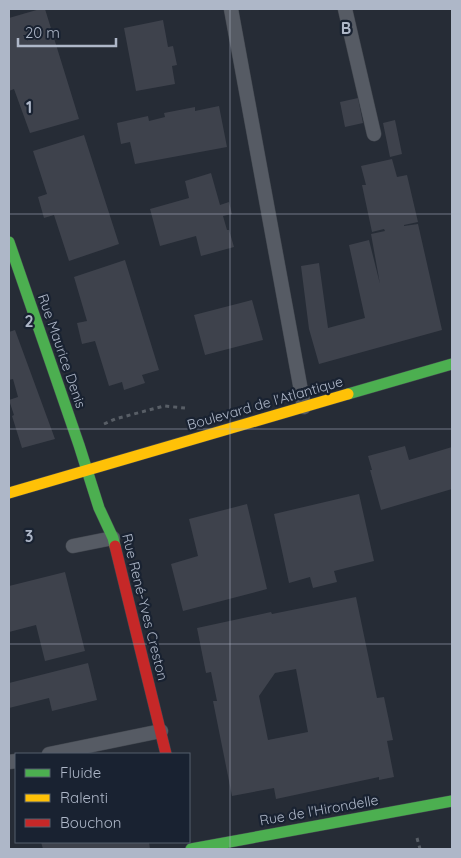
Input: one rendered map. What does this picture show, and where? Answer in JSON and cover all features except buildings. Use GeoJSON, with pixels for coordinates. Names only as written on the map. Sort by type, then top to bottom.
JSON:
{"type":"FeatureCollection","features":[{"type":"Feature","properties":{"kind":"street","name":"Rue Maurice Denis"},"geometry":{"type":"LineString","coordinates":[[9,242],[87,470]]}},
{"type":"Feature","properties":{"kind":"street","name":"Boulevard de l'Atlantique"},"geometry":{"type":"LineString","coordinates":[[9,493],[452,364]]}},
{"type":"Feature","properties":{"kind":"street","name":"Rue René-Yves Creston"},"geometry":{"type":"LineString","coordinates":[[87,470],[99,508],[113,538],[166,753]]}},
{"type":"Feature","properties":{"kind":"street","name":"Rue de l'Hirondelle"},"geometry":{"type":"LineString","coordinates":[[191,849],[452,801]]}},
{"type":"Feature","properties":{"kind":"lane"},"geometry":{"type":"LineString","coordinates":[[231,9],[304,407]]}},
{"type":"Feature","properties":{"kind":"lane"},"geometry":{"type":"LineString","coordinates":[[345,9],[374,134]]}},
{"type":"Feature","properties":{"kind":"lane"},"geometry":{"type":"LineString","coordinates":[[73,546],[113,538]]}},
{"type":"Feature","properties":{"kind":"lane"},"geometry":{"type":"LineString","coordinates":[[54,753],[161,731]]}},
{"type":"Feature","properties":{"kind":"traffic: fast"},"geometry":{"type":"LineString","coordinates":[[9,242],[99,508],[115,546]]}},
{"type":"Feature","properties":{"kind":"traffic: fast"},"geometry":{"type":"LineString","coordinates":[[348,394],[452,364]]}},
{"type":"Feature","properties":{"kind":"traffic: fast"},"geometry":{"type":"LineString","coordinates":[[191,849],[452,801]]}},
{"type":"Feature","properties":{"kind":"traffic: slow"},"geometry":{"type":"LineString","coordinates":[[9,493],[348,394]]}},
{"type":"Feature","properties":{"kind":"traffic: jam"},"geometry":{"type":"LineString","coordinates":[[115,546],[166,753]]}}]}
